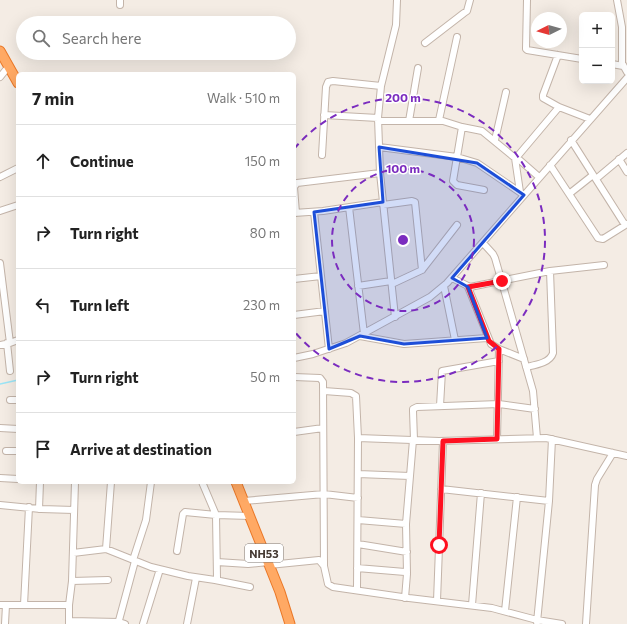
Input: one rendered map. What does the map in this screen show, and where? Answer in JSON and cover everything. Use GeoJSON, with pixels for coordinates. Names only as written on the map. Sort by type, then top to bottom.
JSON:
{"type":"FeatureCollection","features":[{"type":"Feature","properties":{"kind":"highway"},"geometry":{"type":"LineString","coordinates":[[1,53],[16,79]]}},
{"type":"Feature","properties":{"kind":"highway","name":"NH53"},"geometry":{"type":"LineString","coordinates":[[237,484],[269,564],[290,624]]}},
{"type":"Feature","properties":{"kind":"street"},"geometry":{"type":"LineString","coordinates":[[395,317],[380,172],[378,119],[381,86],[396,25],[397,0]]}},
{"type":"Feature","properties":{"kind":"street"},"geometry":{"type":"LineString","coordinates":[[425,43],[467,11],[470,0]]}},
{"type":"Feature","properties":{"kind":"street"},"geometry":{"type":"LineString","coordinates":[[527,0],[527,50],[579,58]]}},
{"type":"Feature","properties":{"kind":"street"},"geometry":{"type":"LineString","coordinates":[[617,0],[622,27],[623,66],[627,72]]}},
{"type":"Feature","properties":{"kind":"street"},"geometry":{"type":"LineString","coordinates":[[439,120],[457,37]]}},
{"type":"Feature","properties":{"kind":"street"},"geometry":{"type":"LineString","coordinates":[[558,55],[543,96],[544,100],[590,119]]}},
{"type":"Feature","properties":{"kind":"street"},"geometry":{"type":"LineString","coordinates":[[615,65],[623,66]]}},
{"type":"Feature","properties":{"kind":"street"},"geometry":{"type":"LineString","coordinates":[[0,77],[9,66]]}},
{"type":"Feature","properties":{"kind":"street"},"geometry":{"type":"LineString","coordinates":[[409,121],[418,68]]}},
{"type":"Feature","properties":{"kind":"street"},"geometry":{"type":"LineString","coordinates":[[296,358],[313,354],[346,343],[430,297],[444,286],[483,243],[522,193],[539,177],[626,80]]}},
{"type":"Feature","properties":{"kind":"street"},"geometry":{"type":"LineString","coordinates":[[322,155],[326,87],[330,81],[381,86]]}},
{"type":"Feature","properties":{"kind":"street"},"geometry":{"type":"LineString","coordinates":[[495,140],[506,92]]}},
{"type":"Feature","properties":{"kind":"street"},"geometry":{"type":"LineString","coordinates":[[515,157],[559,107]]}},
{"type":"Feature","properties":{"kind":"street"},"geometry":{"type":"LineString","coordinates":[[324,115],[409,121],[439,120],[482,131],[539,177]]}},
{"type":"Feature","properties":{"kind":"street"},"geometry":{"type":"LineString","coordinates":[[462,127],[453,183],[484,190]]}},
{"type":"Feature","properties":{"kind":"street"},"geometry":{"type":"LineString","coordinates":[[550,165],[598,238],[603,239],[626,225],[571,140]]}},
{"type":"Feature","properties":{"kind":"street"},"geometry":{"type":"LineString","coordinates":[[379,147],[457,157],[481,165],[522,193]]}},
{"type":"Feature","properties":{"kind":"street"},"geometry":{"type":"LineString","coordinates":[[569,194],[627,153]]}},
{"type":"Feature","properties":{"kind":"street"},"geometry":{"type":"LineString","coordinates":[[515,157],[522,193]]}},
{"type":"Feature","properties":{"kind":"street"},"geometry":{"type":"LineString","coordinates":[[620,159],[627,172]]}},
{"type":"Feature","properties":{"kind":"street"},"geometry":{"type":"LineString","coordinates":[[0,177],[16,169]]}},
{"type":"Feature","properties":{"kind":"street"},"geometry":{"type":"LineString","coordinates":[[296,184],[380,172]]}},
{"type":"Feature","properties":{"kind":"street"},"geometry":{"type":"LineString","coordinates":[[296,213],[412,201],[415,202],[422,270]]}},
{"type":"Feature","properties":{"kind":"street"},"geometry":{"type":"LineString","coordinates":[[0,211],[16,206]]}},
{"type":"Feature","properties":{"kind":"street"},"geometry":{"type":"LineString","coordinates":[[349,207],[362,335]]}},
{"type":"Feature","properties":{"kind":"street"},"geometry":{"type":"LineString","coordinates":[[314,212],[329,349]]}},
{"type":"Feature","properties":{"kind":"street"},"geometry":{"type":"LineString","coordinates":[[358,286],[392,282],[422,270],[457,226]]}},
{"type":"Feature","properties":{"kind":"street"},"geometry":{"type":"LineString","coordinates":[[483,243],[494,256],[524,358],[533,391],[537,438]]}},
{"type":"Feature","properties":{"kind":"street"},"geometry":{"type":"LineString","coordinates":[[0,263],[3,318],[9,343],[10,371]]}},
{"type":"Feature","properties":{"kind":"street"},"geometry":{"type":"LineString","coordinates":[[452,278],[468,287],[550,271],[604,265]]}},
{"type":"Feature","properties":{"kind":"street"},"geometry":{"type":"LineString","coordinates":[[526,368],[545,361],[552,356],[553,353],[550,271]]}},
{"type":"Feature","properties":{"kind":"street"},"geometry":{"type":"LineString","coordinates":[[296,279],[321,276]]}},
{"type":"Feature","properties":{"kind":"street"},"geometry":{"type":"LineString","coordinates":[[444,286],[455,340]]}},
{"type":"Feature","properties":{"kind":"street"},"geometry":{"type":"LineString","coordinates":[[468,287],[487,338],[491,344],[499,349],[524,358]]}},
{"type":"Feature","properties":{"kind":"street"},"geometry":{"type":"LineString","coordinates":[[296,315],[325,311]]}},
{"type":"Feature","properties":{"kind":"street"},"geometry":{"type":"LineString","coordinates":[[362,335],[404,344],[487,338]]}},
{"type":"Feature","properties":{"kind":"street"},"geometry":{"type":"LineString","coordinates":[[0,345],[16,341]]}},
{"type":"Feature","properties":{"kind":"street"},"geometry":{"type":"LineString","coordinates":[[497,439],[499,404],[499,349]]}},
{"type":"Feature","properties":{"kind":"street"},"geometry":{"type":"LineString","coordinates":[[440,406],[442,371],[499,361]]}},
{"type":"Feature","properties":{"kind":"street"},"geometry":{"type":"LineString","coordinates":[[296,377],[320,378],[323,382],[324,566],[328,584],[330,586],[405,598],[492,608],[537,622],[562,624]]}},
{"type":"Feature","properties":{"kind":"street"},"geometry":{"type":"LineString","coordinates":[[324,391],[355,394],[358,438],[357,590]]}},
{"type":"Feature","properties":{"kind":"street"},"geometry":{"type":"LineString","coordinates":[[10,400],[16,400]]}},
{"type":"Feature","properties":{"kind":"street"},"geometry":{"type":"LineString","coordinates":[[405,598],[407,573],[406,524],[414,440],[413,409],[417,407],[499,404],[535,408]]}},
{"type":"Feature","properties":{"kind":"street"},"geometry":{"type":"LineString","coordinates":[[0,428],[16,429]]}},
{"type":"Feature","properties":{"kind":"street"},"geometry":{"type":"LineString","coordinates":[[296,432],[323,428]]}},
{"type":"Feature","properties":{"kind":"street"},"geometry":{"type":"LineString","coordinates":[[358,438],[443,441],[537,438],[552,439],[627,456]]}},
{"type":"Feature","properties":{"kind":"street"},"geometry":{"type":"LineString","coordinates":[[537,622],[550,501],[552,439]]}},
{"type":"Feature","properties":{"kind":"street"},"geometry":{"type":"LineString","coordinates":[[437,602],[443,441]]}},
{"type":"Feature","properties":{"kind":"street"},"geometry":{"type":"LineString","coordinates":[[6,451],[16,451]]}},
{"type":"Feature","properties":{"kind":"street"},"geometry":{"type":"LineString","coordinates":[[586,624],[595,485],[613,453]]}},
{"type":"Feature","properties":{"kind":"street"},"geometry":{"type":"LineString","coordinates":[[358,474],[410,476]]}},
{"type":"Feature","properties":{"kind":"street"},"geometry":{"type":"LineString","coordinates":[[0,478],[16,479]]}},
{"type":"Feature","properties":{"kind":"street"},"geometry":{"type":"LineString","coordinates":[[39,509],[40,484]]}},
{"type":"Feature","properties":{"kind":"street"},"geometry":{"type":"LineString","coordinates":[[75,484],[70,620],[121,623],[134,560],[146,520],[151,484]]}},
{"type":"Feature","properties":{"kind":"street"},"geometry":{"type":"LineString","coordinates":[[106,549],[111,484]]}},
{"type":"Feature","properties":{"kind":"street"},"geometry":{"type":"LineString","coordinates":[[203,484],[216,515],[217,578],[215,580]]}},
{"type":"Feature","properties":{"kind":"street"},"geometry":{"type":"LineString","coordinates":[[441,489],[550,501]]}},
{"type":"Feature","properties":{"kind":"street"},"geometry":{"type":"LineString","coordinates":[[472,605],[481,493]]}},
{"type":"Feature","properties":{"kind":"street"},"geometry":{"type":"LineString","coordinates":[[244,501],[324,494],[358,498]]}},
{"type":"Feature","properties":{"kind":"street"},"geometry":{"type":"LineString","coordinates":[[504,611],[517,498]]}},
{"type":"Feature","properties":{"kind":"street"},"geometry":{"type":"LineString","coordinates":[[0,505],[39,509],[74,510]]}},
{"type":"Feature","properties":{"kind":"street"},"geometry":{"type":"LineString","coordinates":[[24,605],[29,507]]}},
{"type":"Feature","properties":{"kind":"street"},"geometry":{"type":"LineString","coordinates":[[177,551],[184,512],[250,516]]}},
{"type":"Feature","properties":{"kind":"street"},"geometry":{"type":"LineString","coordinates":[[358,520],[406,524]]}},
{"type":"Feature","properties":{"kind":"street"},"geometry":{"type":"LineString","coordinates":[[358,544],[407,552]]}},
{"type":"Feature","properties":{"kind":"street"},"geometry":{"type":"LineString","coordinates":[[73,553],[106,549],[160,569],[196,578],[215,580],[250,588]]}},
{"type":"Feature","properties":{"kind":"street"},"geometry":{"type":"LineString","coordinates":[[217,562],[269,564],[319,560],[324,566]]}},
{"type":"Feature","properties":{"kind":"street"},"geometry":{"type":"LineString","coordinates":[[357,568],[407,573]]}},
{"type":"Feature","properties":{"kind":"street"},"geometry":{"type":"LineString","coordinates":[[143,624],[160,569]]}},
{"type":"Feature","properties":{"kind":"street"},"geometry":{"type":"LineString","coordinates":[[187,624],[196,578]]}},
{"type":"Feature","properties":{"kind":"street"},"geometry":{"type":"LineString","coordinates":[[72,581],[108,580]]}},
{"type":"Feature","properties":{"kind":"street"},"geometry":{"type":"LineString","coordinates":[[5,624],[5,607],[24,605],[70,606]]}},
{"type":"Feature","properties":{"kind":"highlighted area"},"geometry":{"type":"Polygon","coordinates":[[[379,147],[477,163],[524,195],[452,278],[468,287],[487,338],[404,344],[360,336],[329,349],[314,212],[383,202],[379,147]]]}},
{"type":"Feature","properties":{"kind":"waterway"},"geometry":{"type":"LineString","coordinates":[[0,384],[16,380]]}},
{"type":"Feature","properties":{"kind":"route"},"geometry":{"type":"LineString","coordinates":[[439,545],[443,441],[497,439],[499,404],[499,349],[489,341],[468,287],[502,281]]}}]}
